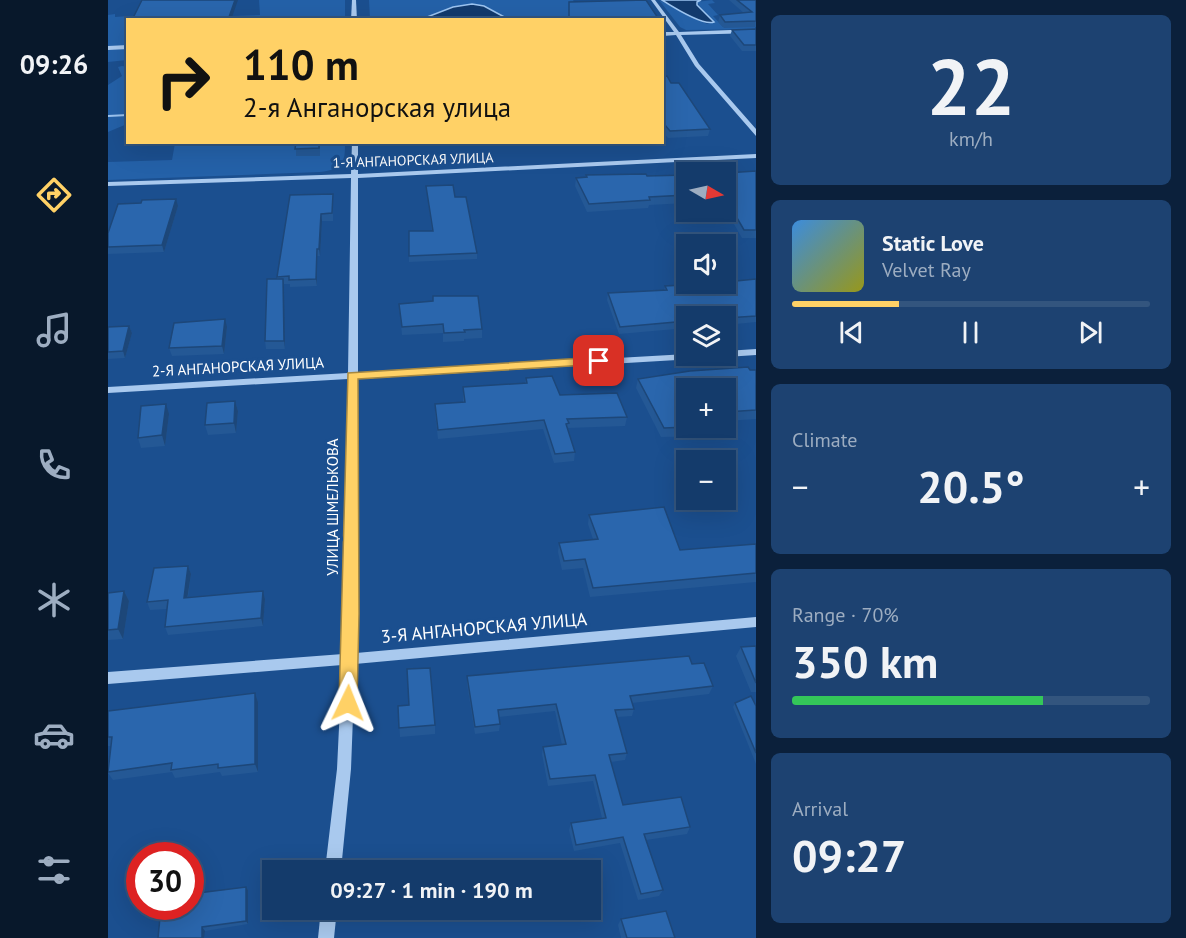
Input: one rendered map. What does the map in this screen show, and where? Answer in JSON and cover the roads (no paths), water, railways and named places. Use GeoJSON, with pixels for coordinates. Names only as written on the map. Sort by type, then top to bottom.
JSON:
{"type":"FeatureCollection","features":[{"type":"Feature","properties":{"kind":"street"},"geometry":{"type":"LineString","coordinates":[[354,0],[354,18]]}},
{"type":"Feature","properties":{"kind":"street"},"geometry":{"type":"LineString","coordinates":[[653,0],[697,65],[756,134]]}},
{"type":"Feature","properties":{"kind":"street"},"geometry":{"type":"LineString","coordinates":[[664,34],[756,31]]}},
{"type":"Feature","properties":{"kind":"street"},"geometry":{"type":"LineString","coordinates":[[108,48],[126,47]]}},
{"type":"Feature","properties":{"kind":"street","name":"УЛИЦА ШМЕЛЬКОВА"},"geometry":{"type":"LineString","coordinates":[[334,860],[344,769],[350,658],[355,144]]}},
{"type":"Feature","properties":{"kind":"street","name":"1-Я АНГАНОРСКАЯ УЛИЦА"},"geometry":{"type":"LineString","coordinates":[[108,184],[355,176],[756,156]]}},
{"type":"Feature","properties":{"kind":"street"},"geometry":{"type":"LineString","coordinates":[[736,353],[756,352]]}},
{"type":"Feature","properties":{"kind":"street","name":"2-Я АНГАНОРСКАЯ УЛИЦА"},"geometry":{"type":"LineString","coordinates":[[108,390],[676,357]]}},
{"type":"Feature","properties":{"kind":"street","name":"3-Я АНГАНОРСКАЯ УЛИЦА"},"geometry":{"type":"LineString","coordinates":[[108,678],[756,622]]}},
{"type":"Feature","properties":{"kind":"street"},"geometry":{"type":"LineString","coordinates":[[326,938],[328,920]]}},
{"type":"Feature","properties":{"kind":"waterway"},"geometry":{"type":"LineString","coordinates":[[108,116],[126,115]]}}]}
